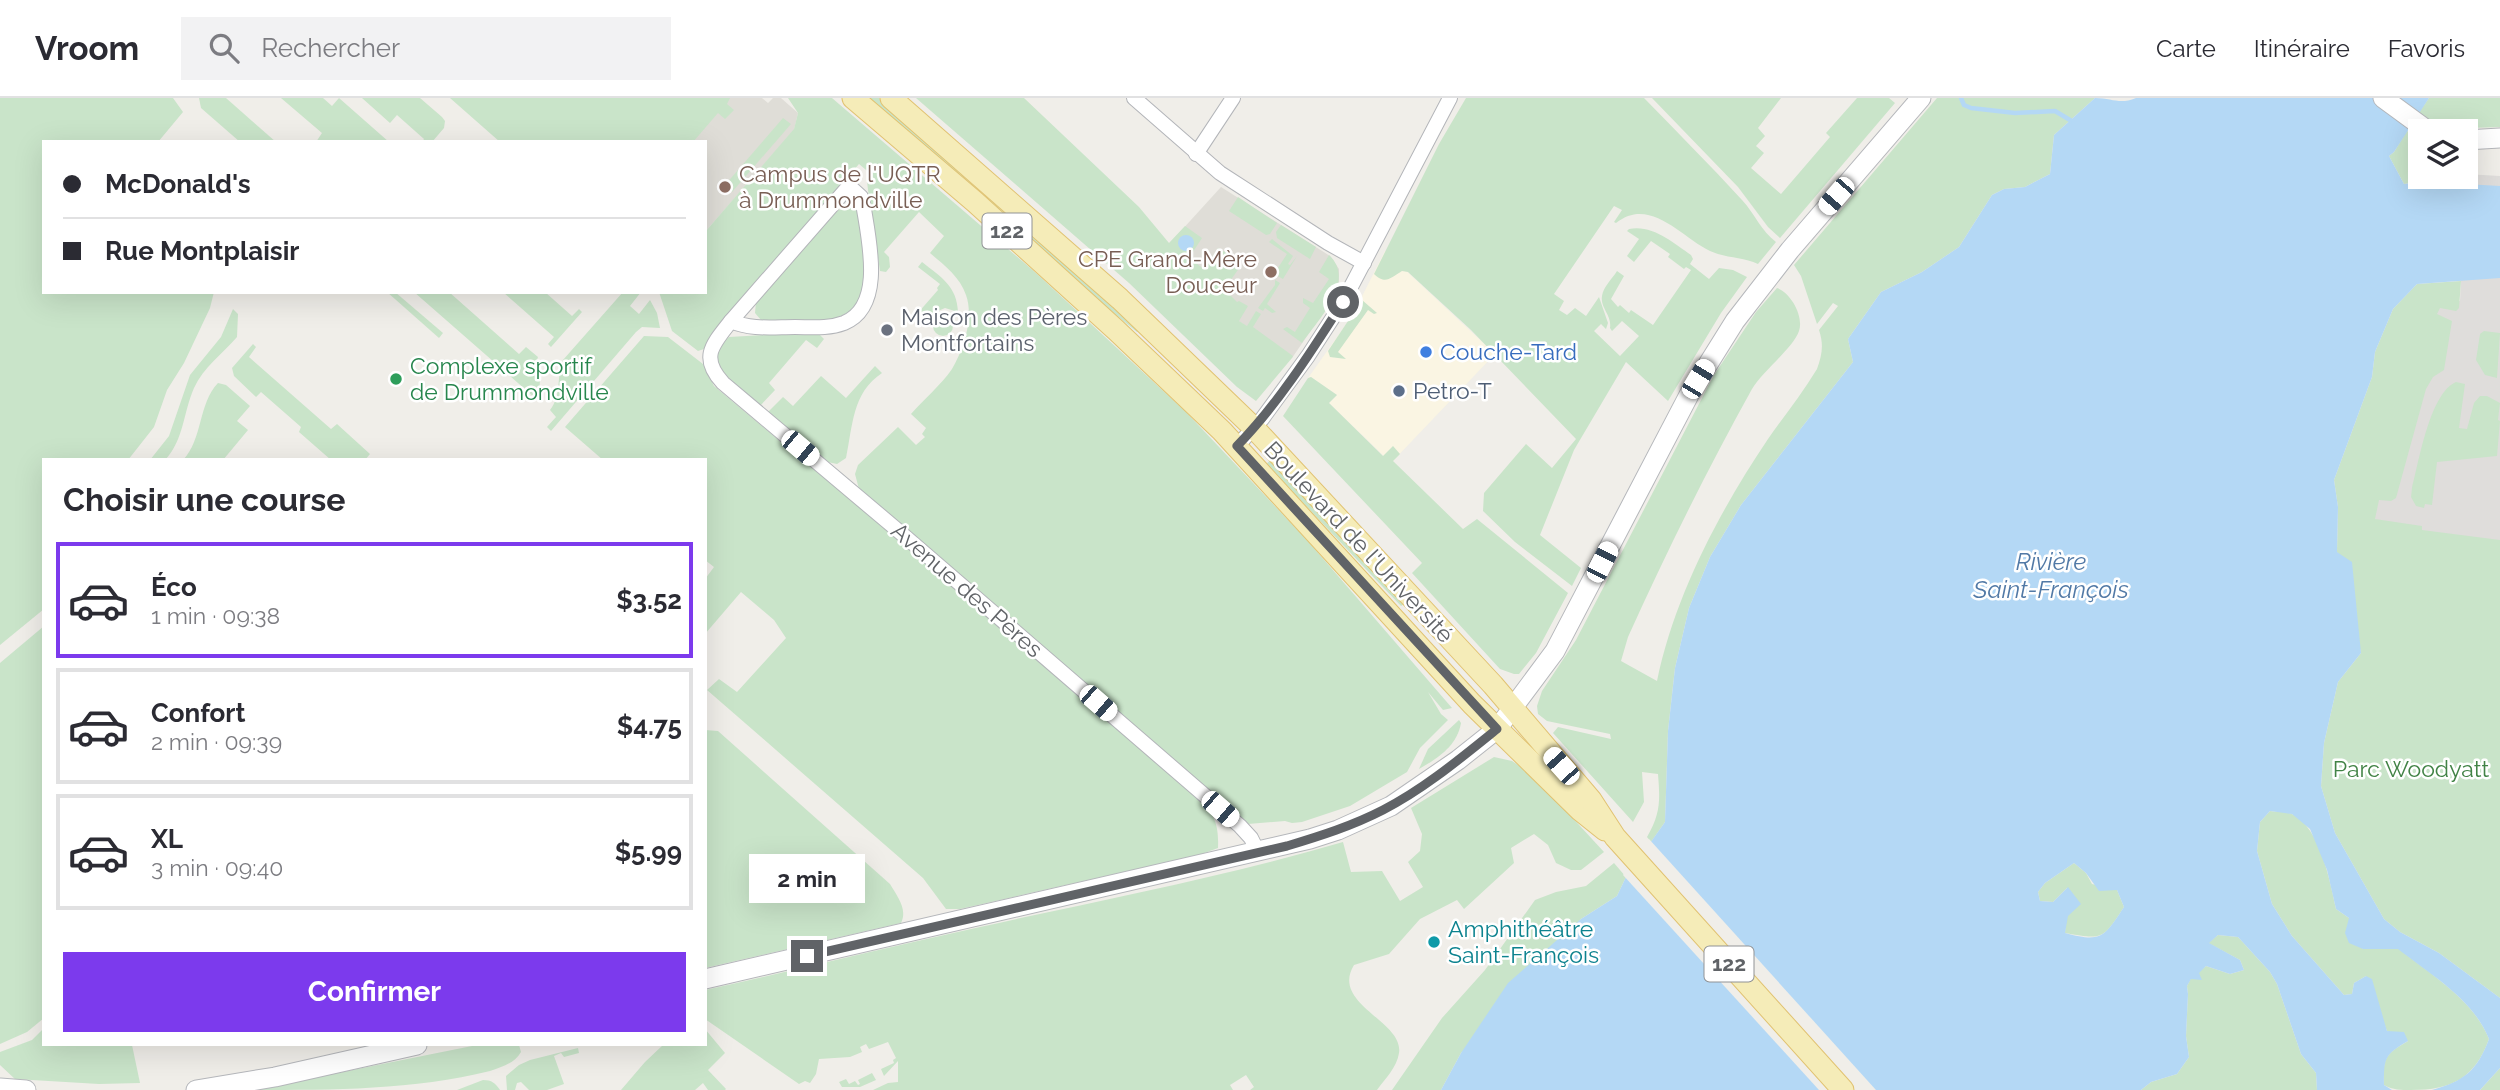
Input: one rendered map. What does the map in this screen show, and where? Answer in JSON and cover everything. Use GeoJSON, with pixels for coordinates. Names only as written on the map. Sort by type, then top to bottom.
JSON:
{"type":"FeatureCollection","features":[{"type":"Feature","properties":{"kind":"main road","name":"Boulevard de l'Université"},"geometry":{"type":"LineString","coordinates":[[853,98],[986,211],[1237,446],[1497,729]]}},
{"type":"Feature","properties":{"kind":"main road","name":"Boulevard de l'Université"},"geometry":{"type":"LineString","coordinates":[[891,98],[1120,299],[1254,428],[1513,709],[1591,800],[1615,838]]}},
{"type":"Feature","properties":{"kind":"main road","name":"122"},"geometry":{"type":"LineString","coordinates":[[1497,729],[1580,810],[1615,838],[1843,1090]]}},
{"type":"Feature","properties":{"kind":"street"},"geometry":{"type":"LineString","coordinates":[[1134,98],[1227,178],[1328,243],[1364,262]]}},
{"type":"Feature","properties":{"kind":"street"},"geometry":{"type":"LineString","coordinates":[[1196,154],[1233,98]]}},
{"type":"Feature","properties":{"kind":"street"},"geometry":{"type":"LineString","coordinates":[[1237,446],[1254,428],[1333,318],[1450,98]]}},
{"type":"Feature","properties":{"kind":"street"},"geometry":{"type":"LineString","coordinates":[[707,979],[1258,852],[1338,830],[1384,809],[1432,779],[1497,729],[1555,651],[1690,393],[1735,321],[1790,250],[1921,98]]}},
{"type":"Feature","properties":{"kind":"street"},"geometry":{"type":"LineString","coordinates":[[2383,98],[2411,119]]}},
{"type":"Feature","properties":{"kind":"street"},"geometry":{"type":"LineString","coordinates":[[2478,139],[2500,138]]}},
{"type":"Feature","properties":{"kind":"street"},"geometry":{"type":"LineString","coordinates":[[849,186],[857,192],[863,203],[872,268],[871,285],[859,311],[849,321],[827,327],[755,327],[731,321],[849,186]]}},
{"type":"Feature","properties":{"kind":"street","name":"Avenue des Pères"},"geometry":{"type":"LineString","coordinates":[[731,321],[710,351],[711,367],[720,380],[1230,818],[1251,838],[1258,852]]}},
{"type":"Feature","properties":{"kind":"street"},"geometry":{"type":"LineString","coordinates":[[196,1090],[412,1046]]}},
{"type":"Feature","properties":{"kind":"street"},"geometry":{"type":"LineString","coordinates":[[0,1088],[26,1090]]}},
{"type":"Feature","properties":{"kind":"shaded area","name":"Campus de l'UQTR à Drummondville"},"geometry":{"type":"Polygon","coordinates":[[[672,98],[762,98],[768,103],[773,98],[781,98],[798,113],[794,130],[707,230],[707,140],[637,140],[672,98]]]}},
{"type":"Feature","properties":{"kind":"shaded area"},"geometry":{"type":"Polygon","coordinates":[[[2478,175],[2500,176],[2500,557],[2364,540],[2435,307],[2460,301],[2465,189],[2478,189],[2478,175]]]}},
{"type":"Feature","properties":{"kind":"shaded area","name":"CPE Grand-Mère Douceur"},"geometry":{"type":"Polygon","coordinates":[[[1221,187],[1330,256],[1339,269],[1339,284],[1334,297],[1292,358],[1230,315],[1170,243],[1221,187]]]}},
{"type":"Feature","properties":{"kind":"shaded area"},"geometry":{"type":"Polygon","coordinates":[[[1385,251],[1495,354],[1391,463],[1329,403],[1337,395],[1311,377],[1308,378],[1352,316],[1385,251]]]}},
{"type":"Feature","properties":{"kind":"green space"},"geometry":{"type":"Polygon","coordinates":[[[0,98],[173,98],[183,112],[160,140],[42,140],[42,294],[214,294],[210,308],[184,363],[167,390],[154,427],[130,458],[42,458],[42,611],[0,645],[0,98]]]}},
{"type":"Feature","properties":{"kind":"green space"},"geometry":{"type":"Polygon","coordinates":[[[199,98],[226,98],[274,140],[238,140],[201,108],[199,98]]]}},
{"type":"Feature","properties":{"kind":"green space"},"geometry":{"type":"Polygon","coordinates":[[[281,98],[323,98],[332,106],[339,98],[387,140],[317,140],[322,133],[281,98]]]}},
{"type":"Feature","properties":{"kind":"green space"},"geometry":{"type":"Polygon","coordinates":[[[362,98],[420,98],[445,121],[444,128],[434,140],[423,140],[397,115],[390,123],[362,98]]]}},
{"type":"Feature","properties":{"kind":"green space"},"geometry":{"type":"Polygon","coordinates":[[[450,98],[730,98],[727,104],[734,110],[725,119],[718,113],[695,140],[498,140],[450,98]]]}},
{"type":"Feature","properties":{"kind":"green space"},"geometry":{"type":"Polygon","coordinates":[[[788,98],[832,98],[1036,273],[1186,412],[1307,540],[1452,708],[1443,710],[1428,692],[1441,714],[1448,720],[1420,748],[1407,772],[1350,806],[1302,822],[1248,824],[859,489],[855,474],[858,465],[898,427],[916,445],[925,437],[922,434],[926,428],[911,414],[952,369],[964,343],[969,313],[966,295],[960,283],[930,253],[944,236],[919,212],[884,252],[889,257],[890,267],[886,272],[880,271],[867,181],[872,175],[859,164],[713,332],[704,349],[698,351],[672,331],[660,294],[707,294],[707,230],[794,129],[798,113],[788,98]]]}},
{"type":"Feature","properties":{"kind":"green space"},"geometry":{"type":"Polygon","coordinates":[[[865,98],[879,98],[1141,329],[1137,332],[1105,306],[865,98]]]}},
{"type":"Feature","properties":{"kind":"green space"},"geometry":{"type":"Polygon","coordinates":[[[916,98],[1024,98],[1139,207],[1169,243],[1185,226],[1202,238],[1189,258],[1204,269],[1218,248],[1235,258],[1240,267],[1230,281],[1233,285],[1228,293],[1237,302],[1248,306],[1239,321],[1247,326],[1256,311],[1261,314],[1253,327],[1293,356],[1292,358],[1256,401],[1237,387],[1129,283],[916,98]]]}},
{"type":"Feature","properties":{"kind":"green space"},"geometry":{"type":"Polygon","coordinates":[[[1466,98],[1644,98],[1742,200],[1766,233],[1776,242],[1758,264],[1710,251],[1653,216],[1629,216],[1616,223],[1614,222],[1622,210],[1614,206],[1554,294],[1564,301],[1559,310],[1567,315],[1575,308],[1586,316],[1599,297],[1608,323],[1606,329],[1601,324],[1594,331],[1620,356],[1639,336],[1622,321],[1612,331],[1610,328],[1602,296],[1617,271],[1624,276],[1611,299],[1618,307],[1620,305],[1629,313],[1631,310],[1653,325],[1691,270],[1686,267],[1684,269],[1668,257],[1670,254],[1651,241],[1634,262],[1627,256],[1639,239],[1627,231],[1629,229],[1646,229],[1670,240],[1691,255],[1693,259],[1690,264],[1709,279],[1719,268],[1733,270],[1747,277],[1721,313],[1668,401],[1626,362],[1574,450],[1540,535],[1581,568],[1572,586],[1515,542],[1483,511],[1484,493],[1526,444],[1552,468],[1576,439],[1471,330],[1408,272],[1402,271],[1385,280],[1374,274],[1439,144],[1466,98]]]}},
{"type":"Feature","properties":{"kind":"green space"},"geometry":{"type":"Polygon","coordinates":[[[1652,98],[1781,98],[1758,128],[1765,136],[1756,146],[1764,153],[1751,168],[1781,194],[1830,137],[1826,133],[1857,98],[1889,98],[1895,103],[1780,238],[1768,227],[1738,187],[1652,98]]]}},
{"type":"Feature","properties":{"kind":"green space"},"geometry":{"type":"Polygon","coordinates":[[[1937,98],[2095,98],[2054,135],[2050,174],[2025,187],[2004,189],[1992,195],[1959,247],[1922,272],[1881,292],[1848,339],[1853,362],[1741,505],[1710,557],[1689,608],[1675,668],[1668,731],[1665,822],[1651,842],[1647,837],[1655,821],[1658,806],[1658,774],[1642,772],[1644,802],[1633,822],[1553,733],[1558,727],[1611,739],[1610,734],[1547,721],[1538,714],[1537,706],[1542,691],[1576,640],[1714,375],[1756,312],[1777,288],[1787,295],[1795,306],[1800,319],[1799,331],[1791,345],[1752,389],[1687,512],[1628,637],[1621,661],[1657,681],[1675,617],[1701,555],[1750,467],[1817,369],[1822,350],[1819,330],[1838,306],[1833,303],[1817,324],[1801,276],[1794,265],[1937,98]]]}},
{"type":"Feature","properties":{"kind":"green space"},"geometry":{"type":"Polygon","coordinates":[[[2429,98],[2500,98],[2500,127],[2478,128],[2478,119],[2423,119],[2417,115],[2429,98]]]}},
{"type":"Feature","properties":{"kind":"green space"},"geometry":{"type":"Polygon","coordinates":[[[783,118],[791,124],[732,192],[725,185],[783,118]]]}},
{"type":"Feature","properties":{"kind":"green space"},"geometry":{"type":"Polygon","coordinates":[[[2408,132],[2408,184],[2404,184],[2389,156],[2408,132]]]}},
{"type":"Feature","properties":{"kind":"green space"},"geometry":{"type":"Polygon","coordinates":[[[1238,197],[1277,223],[1270,234],[1266,235],[1229,211],[1238,197]]]}},
{"type":"Feature","properties":{"kind":"green space"},"geometry":{"type":"Polygon","coordinates":[[[851,207],[859,214],[867,279],[860,301],[849,312],[831,321],[761,320],[755,313],[756,302],[838,210],[851,207]]]}},
{"type":"Feature","properties":{"kind":"green space"},"geometry":{"type":"Polygon","coordinates":[[[1281,225],[1316,247],[1310,259],[1277,238],[1276,232],[1281,225]]]}},
{"type":"Feature","properties":{"kind":"green space"},"geometry":{"type":"Polygon","coordinates":[[[1272,239],[1293,256],[1288,264],[1297,256],[1283,279],[1274,274],[1287,254],[1269,242],[1272,239]]]}},
{"type":"Feature","properties":{"kind":"green space"},"geometry":{"type":"Polygon","coordinates":[[[1329,255],[1337,265],[1337,288],[1325,312],[1302,343],[1283,329],[1287,327],[1295,332],[1310,308],[1303,303],[1303,298],[1313,303],[1329,279],[1319,272],[1329,255]]]}},
{"type":"Feature","properties":{"kind":"green space"},"geometry":{"type":"Polygon","coordinates":[[[922,262],[951,289],[958,312],[945,308],[922,318],[917,314],[940,284],[918,267],[922,262]]]}},
{"type":"Feature","properties":{"kind":"green space"},"geometry":{"type":"Polygon","coordinates":[[[1275,280],[1280,283],[1267,304],[1276,312],[1272,313],[1265,308],[1263,311],[1258,308],[1275,285],[1275,280]]]}},
{"type":"Feature","properties":{"kind":"green space","name":"Parc Woodyatt"},"geometry":{"type":"Polygon","coordinates":[[[2461,281],[2459,308],[2456,311],[2440,308],[2437,314],[2452,321],[2444,370],[2433,377],[2426,389],[2396,498],[2391,501],[2379,500],[2375,519],[2422,526],[2422,530],[2500,540],[2500,998],[2439,953],[2400,932],[2384,919],[2335,833],[2321,786],[2324,743],[2338,682],[2361,653],[2337,552],[2338,507],[2334,480],[2372,377],[2375,352],[2393,309],[2417,284],[2461,281]]]}},
{"type":"Feature","properties":{"kind":"green space"},"geometry":{"type":"Polygon","coordinates":[[[389,294],[397,294],[443,333],[439,338],[389,294]]]}},
{"type":"Feature","properties":{"kind":"green space"},"geometry":{"type":"Polygon","coordinates":[[[416,294],[451,294],[519,354],[526,347],[538,357],[541,365],[539,395],[535,398],[416,294]]]}},
{"type":"Feature","properties":{"kind":"green space"},"geometry":{"type":"Polygon","coordinates":[[[505,294],[547,294],[572,316],[579,309],[582,312],[551,347],[548,344],[554,337],[505,294]]]}},
{"type":"Feature","properties":{"kind":"green space"},"geometry":{"type":"Polygon","coordinates":[[[621,294],[639,294],[630,306],[639,314],[650,300],[657,313],[660,328],[642,327],[636,332],[551,431],[547,427],[556,417],[550,410],[558,392],[563,360],[621,294]]]}},
{"type":"Feature","properties":{"kind":"green space"},"geometry":{"type":"Polygon","coordinates":[[[1362,300],[1377,313],[1368,310],[1338,352],[1346,359],[1330,357],[1328,351],[1362,300]]]}},
{"type":"Feature","properties":{"kind":"green space"},"geometry":{"type":"Polygon","coordinates":[[[233,309],[238,314],[237,337],[198,381],[190,397],[180,435],[171,452],[166,458],[152,458],[169,436],[190,375],[221,337],[233,309]]]}},
{"type":"Feature","properties":{"kind":"green space"},"geometry":{"type":"Polygon","coordinates":[[[939,316],[947,316],[953,326],[947,336],[939,336],[933,330],[933,322],[939,316]]]}},
{"type":"Feature","properties":{"kind":"green space"},"geometry":{"type":"Polygon","coordinates":[[[2484,331],[2500,333],[2497,378],[2485,375],[2476,360],[2480,334],[2484,331]]]}},
{"type":"Feature","properties":{"kind":"green space"},"geometry":{"type":"Polygon","coordinates":[[[817,332],[824,339],[817,348],[806,340],[769,383],[775,390],[760,406],[732,384],[718,366],[720,347],[729,337],[817,332]]]}},
{"type":"Feature","properties":{"kind":"green space"},"geometry":{"type":"Polygon","coordinates":[[[644,336],[668,337],[703,364],[714,386],[894,536],[1199,799],[1215,821],[1218,848],[1199,855],[960,909],[946,909],[923,878],[707,690],[719,679],[737,692],[786,638],[774,620],[741,592],[707,632],[707,576],[714,567],[707,562],[707,458],[601,458],[565,427],[644,336]]]}},
{"type":"Feature","properties":{"kind":"green space"},"geometry":{"type":"Polygon","coordinates":[[[253,344],[256,347],[249,357],[331,429],[337,424],[370,454],[367,458],[329,458],[299,432],[301,427],[261,392],[256,397],[234,376],[232,368],[253,344]]]}},
{"type":"Feature","properties":{"kind":"green space"},"geometry":{"type":"Polygon","coordinates":[[[875,366],[882,373],[872,381],[859,400],[846,458],[837,464],[823,461],[767,413],[783,397],[793,406],[821,376],[846,398],[875,366]]]}},
{"type":"Feature","properties":{"kind":"green space"},"geometry":{"type":"Polygon","coordinates":[[[1311,377],[1337,395],[1329,403],[1383,456],[1393,446],[1400,454],[1393,461],[1463,529],[1477,519],[1568,593],[1536,653],[1519,674],[1500,669],[1412,573],[1422,563],[1283,416],[1311,377]]]}},
{"type":"Feature","properties":{"kind":"green space"},"geometry":{"type":"Polygon","coordinates":[[[2456,382],[2465,384],[2459,428],[2467,429],[2474,403],[2480,396],[2487,396],[2500,403],[2497,456],[2437,462],[2432,505],[2425,504],[2424,508],[2416,506],[2411,497],[2412,488],[2432,413],[2439,399],[2456,382]]]}},
{"type":"Feature","properties":{"kind":"green space"},"geometry":{"type":"Polygon","coordinates":[[[218,383],[226,385],[250,406],[237,421],[248,430],[225,458],[184,458],[194,442],[212,391],[218,383]]]}},
{"type":"Feature","properties":{"kind":"green space"},"geometry":{"type":"Polygon","coordinates":[[[1272,459],[1404,604],[1401,606],[1266,464],[1272,459]]]}},
{"type":"Feature","properties":{"kind":"green space"},"geometry":{"type":"Polygon","coordinates":[[[42,628],[42,1020],[27,1032],[0,1044],[0,663],[42,628]]]}},
{"type":"Feature","properties":{"kind":"green space"},"geometry":{"type":"Polygon","coordinates":[[[1459,720],[1459,731],[1451,745],[1440,756],[1419,769],[1428,749],[1459,720]]]}},
{"type":"Feature","properties":{"kind":"green space"},"geometry":{"type":"Polygon","coordinates":[[[707,730],[718,731],[890,884],[902,908],[901,923],[707,968],[707,730]]]}},
{"type":"Feature","properties":{"kind":"green space"},"geometry":{"type":"Polygon","coordinates":[[[1494,757],[1512,761],[1569,814],[1604,852],[1581,870],[1571,870],[1556,863],[1548,845],[1534,834],[1511,848],[1514,863],[1464,909],[1457,900],[1420,919],[1389,954],[1354,965],[1349,979],[1352,991],[1359,1002],[1391,1031],[1398,1042],[1396,1063],[1377,1090],[1250,1090],[1254,1087],[1246,1075],[1230,1085],[1233,1090],[873,1090],[898,1082],[898,1061],[884,1076],[881,1069],[894,1063],[896,1058],[888,1042],[869,1049],[866,1044],[860,1047],[862,1052],[850,1057],[819,1059],[816,1074],[810,1083],[805,1081],[799,1084],[707,1020],[707,990],[1207,877],[1343,842],[1351,872],[1382,871],[1400,901],[1423,887],[1408,862],[1420,851],[1422,834],[1411,808],[1494,757]]]}},
{"type":"Feature","properties":{"kind":"green space"},"geometry":{"type":"Polygon","coordinates":[[[2270,811],[2292,814],[2310,830],[2322,856],[2336,909],[2349,918],[2363,949],[2398,948],[2450,989],[2473,1012],[2489,1039],[2477,1063],[2460,1079],[2439,1088],[2400,1090],[2384,1085],[2387,1058],[2408,1041],[2387,1031],[2366,976],[2354,983],[2352,994],[2344,995],[2292,936],[2272,904],[2257,851],[2260,822],[2270,811]]]}},
{"type":"Feature","properties":{"kind":"green space"},"geometry":{"type":"Polygon","coordinates":[[[1614,863],[1626,877],[1617,896],[1581,919],[1461,1053],[1441,1090],[1392,1090],[1442,1018],[1485,970],[1535,900],[1556,892],[1586,886],[1614,863]]]}},
{"type":"Feature","properties":{"kind":"green space"},"geometry":{"type":"Polygon","coordinates":[[[2074,863],[2086,873],[2092,884],[2117,890],[2124,907],[2101,935],[2065,933],[2067,888],[2053,902],[2040,901],[2038,892],[2045,883],[2074,863]]]}},
{"type":"Feature","properties":{"kind":"green space"},"geometry":{"type":"Polygon","coordinates":[[[2218,935],[2238,937],[2270,972],[2277,984],[2301,1054],[2316,1073],[2317,1090],[2141,1090],[2151,1082],[2177,1074],[2189,1057],[2186,1036],[2187,986],[2191,978],[2206,966],[2230,974],[2244,970],[2240,960],[2208,943],[2218,935]]]}},
{"type":"Feature","properties":{"kind":"green space"},"geometry":{"type":"Polygon","coordinates":[[[42,1030],[42,1046],[132,1046],[140,1083],[99,1084],[15,1079],[0,1065],[0,1052],[32,1040],[42,1030]]]}},
{"type":"Feature","properties":{"kind":"green space"},"geometry":{"type":"Polygon","coordinates":[[[707,1031],[725,1053],[708,1070],[726,1089],[708,1090],[703,1083],[695,1090],[621,1090],[662,1046],[707,1046],[707,1031]]]}},
{"type":"Feature","properties":{"kind":"green space"},"geometry":{"type":"Polygon","coordinates":[[[472,1046],[519,1046],[521,1052],[504,1066],[432,1082],[343,1089],[253,1090],[472,1046]]]}},
{"type":"Feature","properties":{"kind":"green space"},"geometry":{"type":"Polygon","coordinates":[[[578,1048],[579,1053],[564,1057],[561,1053],[554,1056],[564,1084],[547,1090],[529,1090],[521,1082],[517,1083],[515,1090],[507,1090],[506,1076],[519,1065],[578,1048]]]}},
{"type":"Feature","properties":{"kind":"green space"},"geometry":{"type":"Polygon","coordinates":[[[2500,1068],[2500,1090],[2480,1090],[2481,1089],[2500,1068]]]}},
{"type":"Feature","properties":{"kind":"green space"},"geometry":{"type":"Polygon","coordinates":[[[872,1073],[876,1080],[860,1087],[842,1087],[839,1082],[846,1079],[849,1084],[855,1081],[858,1085],[858,1080],[872,1073]]]}},
{"type":"Feature","properties":{"kind":"green space"},"geometry":{"type":"Polygon","coordinates":[[[483,1080],[493,1082],[500,1090],[457,1090],[483,1080]]]}},
{"type":"Feature","properties":{"kind":"water","name":"Rivière Saint-François"},"geometry":{"type":"Polygon","coordinates":[[[2095,98],[2120,101],[2136,98],[2429,98],[2415,119],[2408,119],[2408,130],[2389,156],[2404,184],[2408,184],[2408,189],[2478,189],[2478,185],[2500,186],[2500,278],[2417,284],[2393,309],[2375,352],[2372,377],[2334,480],[2338,507],[2337,552],[2352,562],[2361,653],[2338,682],[2324,743],[2321,786],[2335,833],[2384,919],[2400,932],[2439,953],[2500,998],[2500,1068],[2480,1090],[2432,1090],[2453,1083],[2474,1067],[2489,1039],[2482,1025],[2450,989],[2398,949],[2363,949],[2349,943],[2345,933],[2349,918],[2336,909],[2327,870],[2310,829],[2292,814],[2270,811],[2260,822],[2257,851],[2272,904],[2292,936],[2344,995],[2352,994],[2354,983],[2366,976],[2372,979],[2387,1031],[2404,1032],[2408,1041],[2394,1050],[2385,1063],[2384,1085],[2392,1090],[2317,1090],[2316,1073],[2301,1054],[2277,984],[2270,972],[2238,937],[2218,935],[2209,943],[2240,960],[2244,970],[2230,974],[2206,966],[2199,973],[2202,980],[2191,979],[2187,986],[2186,1036],[2189,1057],[2177,1074],[2151,1082],[2141,1090],[1441,1090],[1461,1053],[1508,983],[1581,919],[1617,896],[1626,877],[1665,822],[1668,731],[1675,668],[1689,608],[1710,557],[1741,505],[1853,362],[1848,339],[1881,292],[1922,272],[1959,247],[1992,195],[2004,189],[2025,187],[2050,174],[2054,135],[2095,98]],[[2074,863],[2045,883],[2038,892],[2040,901],[2053,902],[2068,887],[2081,904],[2068,916],[2065,933],[2095,937],[2112,925],[2124,907],[2117,890],[2099,891],[2086,873],[2074,863]]]}},
{"type":"Feature","properties":{"kind":"water"},"geometry":{"type":"Polygon","coordinates":[[[1186,235],[1192,237],[1192,249],[1186,251],[1180,249],[1178,243],[1180,237],[1186,235]]]}},
{"type":"Feature","properties":{"kind":"pier"},"geometry":{"type":"Polygon","coordinates":[[[1649,839],[1876,1090],[1819,1090],[1623,875],[1649,839]]]}},
{"type":"Feature","properties":{"kind":"waterway"},"geometry":{"type":"LineString","coordinates":[[1961,98],[1964,105],[1971,108],[2015,113],[2055,111],[2070,120]]}},
{"type":"Feature","properties":{"kind":"place","name":"Campus de l'UQTR à Drummondville"},"geometry":{"type":"Point","coordinates":[725,187]}},
{"type":"Feature","properties":{"kind":"place","name":"CPE Grand-Mère Douceur"},"geometry":{"type":"Point","coordinates":[1271,272]}},
{"type":"Feature","properties":{"kind":"place","name":"Maison des Pères Montfortains"},"geometry":{"type":"Point","coordinates":[887,330]}},
{"type":"Feature","properties":{"kind":"place","name":"Couche-Tard"},"geometry":{"type":"Point","coordinates":[1426,352]}},
{"type":"Feature","properties":{"kind":"place","name":"Complexe sportif de Drummondville"},"geometry":{"type":"Point","coordinates":[396,379]}},
{"type":"Feature","properties":{"kind":"place","name":"Petro-T"},"geometry":{"type":"Point","coordinates":[1399,391]}},
{"type":"Feature","properties":{"kind":"place","name":"Amphithéâtre Saint-François"},"geometry":{"type":"Point","coordinates":[1434,942]}},
{"type":"Feature","properties":{"kind":"route"},"geometry":{"type":"LineString","coordinates":[[807,956],[1325,835],[1391,806],[1432,779],[1497,729],[1237,446],[1262,419],[1343,302]]}}]}
